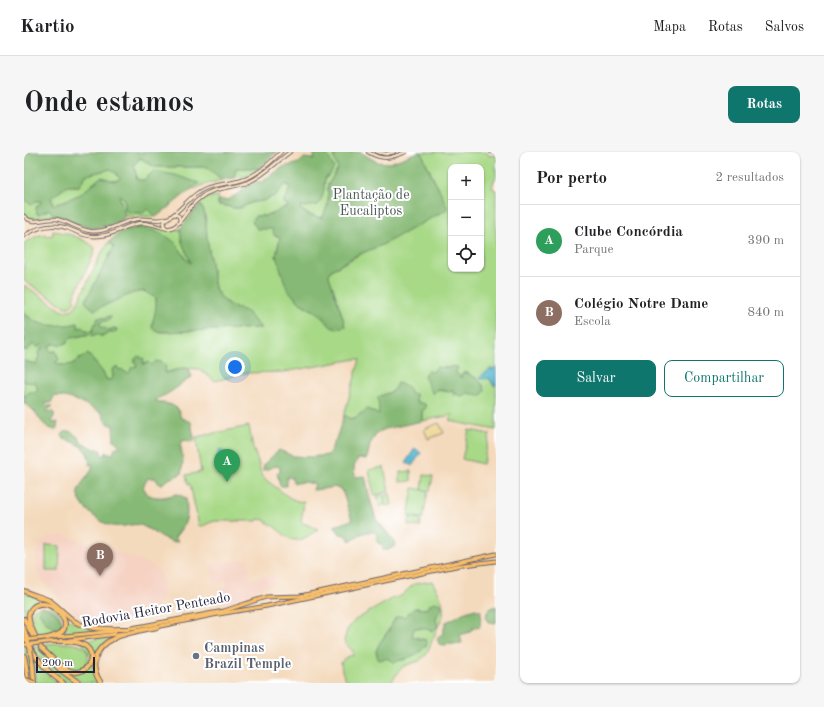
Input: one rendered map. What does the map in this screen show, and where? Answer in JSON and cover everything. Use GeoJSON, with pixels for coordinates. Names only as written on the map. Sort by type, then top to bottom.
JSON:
{"type":"FeatureCollection","features":[{"type":"Feature","properties":{"kind":"highway"},"geometry":{"type":"LineString","coordinates":[[24,591],[51,602],[73,620],[84,626],[101,629],[128,629]]}},
{"type":"Feature","properties":{"kind":"highway"},"geometry":{"type":"LineString","coordinates":[[47,639],[61,633],[65,622],[62,616],[54,608],[45,604],[38,604],[30,611],[29,620],[40,646],[57,663],[69,670],[77,672],[87,668],[91,656],[87,647],[77,642],[61,641]]}},
{"type":"Feature","properties":{"kind":"highway"},"geometry":{"type":"LineString","coordinates":[[24,619],[32,635],[49,658],[67,676],[79,683]]}},
{"type":"Feature","properties":{"kind":"highway"},"geometry":{"type":"LineString","coordinates":[[101,683],[96,674],[95,664],[98,652],[105,644],[112,639],[121,636],[157,627]]}},
{"type":"Feature","properties":{"kind":"highway"},"geometry":{"type":"LineString","coordinates":[[24,629],[30,648],[34,683],[24,679]]}},
{"type":"Feature","properties":{"kind":"highway"},"geometry":{"type":"LineString","coordinates":[[24,639],[42,665],[63,683]]}},
{"type":"Feature","properties":{"kind":"highway"},"geometry":{"type":"LineString","coordinates":[[24,656],[28,683]]}},
{"type":"Feature","properties":{"kind":"main road"},"geometry":{"type":"LineString","coordinates":[[168,229],[162,224],[192,196],[212,185],[247,178],[263,168],[281,152]]}},
{"type":"Feature","properties":{"kind":"main road"},"geometry":{"type":"LineString","coordinates":[[24,236],[36,229],[51,226],[63,227],[79,234],[92,236],[108,235],[132,225],[140,224],[149,224],[168,229],[175,226],[191,206],[203,195],[216,190],[235,187],[249,182],[259,177],[290,152]]}},
{"type":"Feature","properties":{"kind":"main road"},"geometry":{"type":"LineString","coordinates":[[368,152],[375,156],[385,158],[391,158],[406,152]]}},
{"type":"Feature","properties":{"kind":"main road"},"geometry":{"type":"LineString","coordinates":[[377,152],[386,154],[394,152]]}},
{"type":"Feature","properties":{"kind":"main road"},"geometry":{"type":"LineString","coordinates":[[491,152],[496,152]]}},
{"type":"Feature","properties":{"kind":"main road"},"geometry":{"type":"LineString","coordinates":[[173,214],[179,215],[180,221]]}},
{"type":"Feature","properties":{"kind":"main road"},"geometry":{"type":"LineString","coordinates":[[24,216],[33,222],[58,219],[78,228],[91,231],[107,229],[128,221],[168,218]]}},
{"type":"Feature","properties":{"kind":"main road","name":"Rodovia Heitor Penteado"},"geometry":{"type":"LineString","coordinates":[[24,639],[47,639],[128,629],[224,611],[266,598],[300,596],[496,554]]}},
{"type":"Feature","properties":{"kind":"main road","name":"Rodovia Heitor Penteado"},"geometry":{"type":"LineString","coordinates":[[24,645],[47,639],[61,641],[157,627],[267,606],[456,566],[496,561]]}},
{"type":"Feature","properties":{"kind":"main road"},"geometry":{"type":"LineString","coordinates":[[266,598],[268,599],[267,606]]}},
{"type":"Feature","properties":{"kind":"main road"},"geometry":{"type":"LineString","coordinates":[[251,602],[250,605],[253,608]]}},
{"type":"Feature","properties":{"kind":"shaded area"},"geometry":{"type":"Polygon","coordinates":[[[51,535],[63,535],[149,563],[155,567],[162,579],[163,587],[162,596],[154,614],[143,619],[131,621],[93,620],[79,616],[50,589],[37,573],[36,552],[39,551],[39,545],[41,542],[51,535]]]}},
{"type":"Feature","properties":{"kind":"shaded area"},"geometry":{"type":"Polygon","coordinates":[[[247,559],[251,579],[273,574],[275,584],[265,586],[265,588],[254,591],[256,599],[224,606],[220,589],[228,586],[226,582],[215,585],[211,564],[247,559]]]}},
{"type":"Feature","properties":{"kind":"green space"},"geometry":{"type":"Polygon","coordinates":[[[24,152],[277,152],[259,168],[236,168],[234,178],[223,180],[208,167],[155,167],[140,158],[134,165],[137,180],[144,180],[154,171],[175,175],[199,183],[156,217],[148,209],[143,213],[129,213],[125,209],[125,199],[119,195],[125,215],[123,219],[108,226],[95,228],[76,224],[66,218],[55,216],[49,209],[45,212],[37,214],[36,207],[41,201],[36,201],[31,205],[24,198],[24,152]],[[111,169],[86,175],[79,186],[67,186],[51,198],[54,205],[81,194],[101,177],[114,181],[120,179],[111,169]]]}},
{"type":"Feature","properties":{"kind":"green space","name":"Plantação de Eucaliptos"},"geometry":{"type":"Polygon","coordinates":[[[313,152],[325,153],[334,168],[330,175],[325,178],[323,196],[318,205],[305,207],[301,206],[300,209],[309,215],[322,218],[327,207],[328,185],[338,168],[334,158],[337,152],[360,152],[377,162],[390,163],[418,152],[423,154],[447,207],[446,210],[382,245],[355,256],[330,271],[329,276],[345,326],[337,329],[331,327],[321,315],[300,303],[287,289],[276,256],[280,237],[274,235],[272,229],[257,229],[252,221],[255,216],[264,216],[275,213],[288,207],[287,204],[283,203],[287,197],[290,186],[285,184],[276,195],[263,201],[253,202],[240,208],[218,205],[218,200],[228,200],[246,187],[259,181],[260,183],[283,167],[299,163],[304,158],[315,159],[313,152]]]}},
{"type":"Feature","properties":{"kind":"green space"},"geometry":{"type":"Polygon","coordinates":[[[324,152],[337,152],[334,158],[338,168],[328,185],[327,207],[322,218],[309,215],[300,209],[301,206],[324,189],[325,178],[330,175],[327,154],[324,152]]]}},
{"type":"Feature","properties":{"kind":"green space"},"geometry":{"type":"Polygon","coordinates":[[[418,152],[487,152],[489,156],[496,155],[496,177],[492,188],[496,190],[496,367],[483,374],[490,379],[493,385],[496,385],[496,430],[450,421],[452,415],[422,421],[422,411],[411,394],[393,391],[379,415],[367,409],[351,419],[344,415],[360,359],[284,372],[245,373],[215,381],[199,369],[183,368],[164,373],[166,365],[152,365],[149,363],[143,364],[138,356],[135,359],[137,366],[130,372],[127,373],[122,370],[118,370],[117,367],[111,380],[107,380],[102,371],[80,358],[74,363],[68,365],[62,365],[54,362],[48,347],[55,343],[57,345],[65,344],[71,338],[90,334],[102,335],[115,332],[117,329],[113,328],[108,330],[102,328],[99,323],[105,318],[98,318],[93,331],[78,329],[78,323],[57,326],[41,324],[24,313],[24,285],[63,311],[71,310],[76,306],[102,252],[109,242],[114,247],[85,302],[144,291],[156,298],[156,310],[153,322],[156,331],[261,328],[246,311],[231,306],[221,298],[215,288],[206,222],[204,211],[200,204],[204,198],[218,196],[218,205],[240,208],[253,202],[263,201],[276,195],[285,184],[290,187],[287,197],[283,202],[287,204],[288,207],[271,215],[255,216],[280,237],[276,256],[300,303],[321,315],[331,327],[337,329],[344,326],[343,318],[329,276],[330,271],[368,250],[442,195],[423,154],[418,152]],[[444,367],[435,370],[432,373],[429,372],[428,386],[433,394],[436,390],[449,392],[454,391],[461,396],[468,393],[470,394],[485,390],[478,379],[465,372],[461,378],[444,367]]]}},
{"type":"Feature","properties":{"kind":"green space"},"geometry":{"type":"Polygon","coordinates":[[[140,158],[155,167],[208,167],[223,180],[203,185],[186,193],[198,183],[137,180],[134,165],[140,158]]]}},
{"type":"Feature","properties":{"kind":"green space"},"geometry":{"type":"Polygon","coordinates":[[[236,168],[259,168],[247,175],[234,178],[236,168]]]}},
{"type":"Feature","properties":{"kind":"green space"},"geometry":{"type":"Polygon","coordinates":[[[111,169],[121,179],[114,181],[101,177],[81,194],[54,205],[51,198],[67,186],[79,186],[86,175],[111,169]]]}},
{"type":"Feature","properties":{"kind":"green space"},"geometry":{"type":"Polygon","coordinates":[[[118,194],[125,199],[125,209],[148,209],[156,217],[128,217],[125,215],[118,194]]]}},
{"type":"Feature","properties":{"kind":"green space"},"geometry":{"type":"Polygon","coordinates":[[[24,198],[25,200],[41,201],[36,207],[37,214],[49,209],[55,216],[30,218],[24,214],[24,198]]]}},
{"type":"Feature","properties":{"kind":"green space"},"geometry":{"type":"Polygon","coordinates":[[[200,204],[204,211],[206,222],[215,288],[221,298],[231,306],[246,311],[261,328],[156,331],[152,328],[156,298],[144,291],[133,293],[94,310],[85,302],[114,247],[109,242],[124,231],[143,228],[162,234],[176,243],[191,263],[182,242],[180,229],[200,204]]]}},
{"type":"Feature","properties":{"kind":"green space"},"geometry":{"type":"Polygon","coordinates":[[[146,225],[166,230],[180,229],[182,242],[192,264],[187,260],[174,242],[146,229],[134,228],[146,225]]]}},
{"type":"Feature","properties":{"kind":"green space"},"geometry":{"type":"Polygon","coordinates":[[[53,231],[76,236],[95,248],[73,298],[75,300],[70,307],[66,307],[24,281],[24,243],[37,236],[45,234],[45,236],[53,235],[53,231]]]}},
{"type":"Feature","properties":{"kind":"green space"},"geometry":{"type":"Polygon","coordinates":[[[24,313],[41,324],[57,326],[78,323],[78,328],[82,327],[85,330],[93,331],[94,325],[98,318],[111,317],[108,321],[99,323],[102,328],[107,330],[117,329],[116,332],[102,335],[102,337],[97,334],[93,336],[90,334],[71,338],[65,344],[57,345],[55,343],[49,346],[50,352],[56,351],[59,360],[55,362],[60,364],[72,364],[88,354],[102,371],[107,380],[111,380],[113,376],[112,370],[114,368],[117,367],[119,370],[121,369],[127,373],[130,372],[131,368],[137,366],[135,359],[138,356],[144,359],[143,364],[149,362],[152,365],[156,361],[162,362],[166,365],[165,373],[184,368],[189,369],[192,377],[158,398],[156,401],[172,405],[178,409],[181,418],[191,422],[194,438],[192,442],[183,440],[180,444],[183,459],[181,474],[160,485],[155,478],[148,478],[143,487],[148,495],[162,497],[177,494],[186,498],[187,515],[185,523],[175,537],[178,541],[171,542],[141,525],[108,525],[96,518],[85,508],[78,496],[78,491],[81,484],[90,472],[93,464],[89,465],[88,455],[83,448],[72,441],[64,439],[62,435],[69,431],[78,437],[81,442],[101,451],[102,456],[105,455],[106,452],[113,454],[115,448],[120,446],[114,440],[113,426],[103,418],[102,413],[79,402],[61,396],[54,396],[51,403],[45,403],[48,406],[53,406],[47,410],[47,412],[51,411],[54,413],[54,417],[51,421],[53,423],[57,422],[58,426],[55,430],[46,426],[35,412],[24,403],[24,395],[26,396],[29,392],[36,392],[37,388],[35,382],[30,383],[24,381],[24,361],[36,364],[39,356],[38,354],[42,349],[41,344],[37,347],[33,344],[28,350],[24,350],[24,313]]]}},
{"type":"Feature","properties":{"kind":"green space"},"geometry":{"type":"Polygon","coordinates":[[[33,344],[39,347],[41,344],[42,349],[36,364],[24,361],[24,350],[28,350],[33,344]]]}},
{"type":"Feature","properties":{"kind":"green space"},"geometry":{"type":"Polygon","coordinates":[[[452,366],[458,367],[456,372],[461,378],[461,375],[465,372],[478,379],[485,390],[482,395],[468,393],[461,396],[457,394],[454,395],[454,391],[436,390],[433,394],[424,376],[426,372],[429,370],[432,372],[436,367],[448,368],[452,366]]]}},
{"type":"Feature","properties":{"kind":"green space"},"geometry":{"type":"Polygon","coordinates":[[[24,378],[35,381],[37,388],[36,392],[26,396],[24,395],[24,378]]]}},
{"type":"Feature","properties":{"kind":"green space"},"geometry":{"type":"Polygon","coordinates":[[[397,383],[407,386],[411,394],[416,394],[416,402],[425,404],[426,408],[422,411],[422,421],[385,429],[377,433],[370,444],[367,459],[358,458],[354,467],[355,477],[365,476],[376,519],[394,541],[395,546],[388,550],[383,550],[383,546],[377,542],[376,532],[362,534],[350,541],[345,535],[340,534],[334,526],[352,520],[342,490],[334,487],[313,490],[315,484],[303,482],[294,483],[291,477],[287,477],[287,486],[280,486],[277,473],[280,471],[280,467],[273,467],[263,470],[264,464],[279,450],[293,456],[310,457],[328,455],[336,439],[344,415],[351,419],[367,409],[379,415],[378,397],[393,391],[397,383]]]}},
{"type":"Feature","properties":{"kind":"green space"},"geometry":{"type":"Polygon","coordinates":[[[249,426],[253,448],[262,477],[290,498],[304,502],[301,522],[318,529],[308,536],[295,540],[285,535],[265,520],[258,519],[257,521],[215,521],[200,527],[199,526],[190,484],[188,484],[186,475],[201,472],[196,437],[249,426]]]}},
{"type":"Feature","properties":{"kind":"green space"},"geometry":{"type":"Polygon","coordinates":[[[469,430],[490,434],[483,464],[462,459],[469,430]]]}},
{"type":"Feature","properties":{"kind":"green space"},"geometry":{"type":"Polygon","coordinates":[[[384,467],[389,492],[374,495],[369,470],[384,467]]]}},
{"type":"Feature","properties":{"kind":"green space"},"geometry":{"type":"Polygon","coordinates":[[[411,471],[411,481],[400,482],[400,472],[411,471]]]}},
{"type":"Feature","properties":{"kind":"green space"},"geometry":{"type":"Polygon","coordinates":[[[424,475],[433,476],[430,491],[422,489],[424,475]]]}},
{"type":"Feature","properties":{"kind":"green space"},"geometry":{"type":"Polygon","coordinates":[[[413,488],[428,491],[423,518],[408,516],[413,488]]]}},
{"type":"Feature","properties":{"kind":"green space"},"geometry":{"type":"Polygon","coordinates":[[[390,494],[392,505],[386,506],[384,497],[385,505],[380,506],[377,496],[390,494]]]}},
{"type":"Feature","properties":{"kind":"green space"},"geometry":{"type":"Polygon","coordinates":[[[410,517],[421,519],[420,527],[408,525],[410,517]]]}},
{"type":"Feature","properties":{"kind":"green space"},"geometry":{"type":"Polygon","coordinates":[[[46,545],[60,546],[59,571],[46,571],[46,545]]]}},
{"type":"Feature","properties":{"kind":"green space"},"geometry":{"type":"Polygon","coordinates":[[[432,581],[443,606],[443,615],[426,655],[419,661],[404,666],[391,683],[349,683],[343,674],[341,663],[346,658],[354,654],[344,641],[347,630],[355,620],[392,599],[401,596],[414,584],[432,581]],[[415,608],[404,617],[396,617],[376,651],[377,655],[384,658],[404,660],[426,646],[426,640],[412,636],[414,628],[422,628],[436,620],[437,615],[427,609],[415,608]]]}},
{"type":"Feature","properties":{"kind":"green space"},"geometry":{"type":"Polygon","coordinates":[[[24,592],[52,604],[70,620],[97,631],[60,635],[65,628],[66,619],[45,602],[37,603],[32,606],[26,618],[24,613],[24,592]]]}},
{"type":"Feature","properties":{"kind":"green space"},"geometry":{"type":"Polygon","coordinates":[[[434,602],[441,604],[441,610],[436,618],[438,626],[433,631],[422,628],[414,628],[412,636],[426,640],[427,643],[425,647],[418,653],[408,658],[394,662],[387,659],[378,659],[376,651],[379,644],[396,617],[404,617],[415,608],[426,609],[434,602]]]}},
{"type":"Feature","properties":{"kind":"green space"},"geometry":{"type":"Polygon","coordinates":[[[43,606],[57,614],[62,620],[62,624],[59,632],[57,633],[37,636],[31,618],[33,610],[43,606]]]}},
{"type":"Feature","properties":{"kind":"green space"},"geometry":{"type":"Polygon","coordinates":[[[43,606],[52,610],[61,620],[62,624],[56,629],[45,622],[39,612],[40,608],[43,606]]]}},
{"type":"Feature","properties":{"kind":"green space"},"geometry":{"type":"Polygon","coordinates":[[[496,606],[496,623],[487,621],[486,615],[488,611],[496,606]]]}},
{"type":"Feature","properties":{"kind":"green space"},"geometry":{"type":"Polygon","coordinates":[[[475,609],[481,611],[480,626],[473,628],[470,632],[460,635],[462,643],[444,645],[439,644],[437,638],[442,635],[446,622],[463,613],[475,609]]]}},
{"type":"Feature","properties":{"kind":"green space"},"geometry":{"type":"Polygon","coordinates":[[[115,636],[105,642],[94,662],[99,683],[83,683],[64,670],[79,673],[92,658],[81,641],[115,636]]]}},
{"type":"Feature","properties":{"kind":"green space"},"geometry":{"type":"Polygon","coordinates":[[[43,644],[77,644],[88,653],[87,662],[82,668],[72,669],[63,665],[56,659],[43,644]]]}},
{"type":"Feature","properties":{"kind":"green space"},"geometry":{"type":"Polygon","coordinates":[[[37,645],[55,666],[76,683],[66,682],[52,671],[38,656],[32,646],[37,645]]]}},
{"type":"Feature","properties":{"kind":"green space"},"geometry":{"type":"Polygon","coordinates":[[[28,646],[32,681],[29,679],[24,647],[28,646]]]}},
{"type":"Feature","properties":{"kind":"green space"},"geometry":{"type":"Polygon","coordinates":[[[34,659],[47,674],[58,683],[35,682],[34,659]]]}},
{"type":"Feature","properties":{"kind":"sand"},"geometry":{"type":"Polygon","coordinates":[[[439,423],[444,433],[428,439],[424,429],[439,423]]]}},
{"type":"Feature","properties":{"kind":"water"},"geometry":{"type":"Polygon","coordinates":[[[496,367],[496,385],[493,385],[489,379],[480,379],[480,377],[491,368],[491,370],[493,370],[496,367]]]}},
{"type":"Feature","properties":{"kind":"water"},"geometry":{"type":"Polygon","coordinates":[[[415,448],[421,453],[412,466],[406,462],[415,448]]]}},
{"type":"Feature","properties":{"kind":"water"},"geometry":{"type":"Polygon","coordinates":[[[221,449],[225,453],[232,454],[231,463],[225,461],[226,457],[224,461],[216,459],[219,450],[221,449]]]}},
{"type":"Feature","properties":{"kind":"place","name":"Clube Concórdia"},"geometry":{"type":"Point","coordinates":[227,482]}},
{"type":"Feature","properties":{"kind":"place","name":"Colégio Notre Dame"},"geometry":{"type":"Point","coordinates":[100,576]}},
{"type":"Feature","properties":{"kind":"place","name":"Campinas Brazil Temple"},"geometry":{"type":"Point","coordinates":[196,656]}}]}
